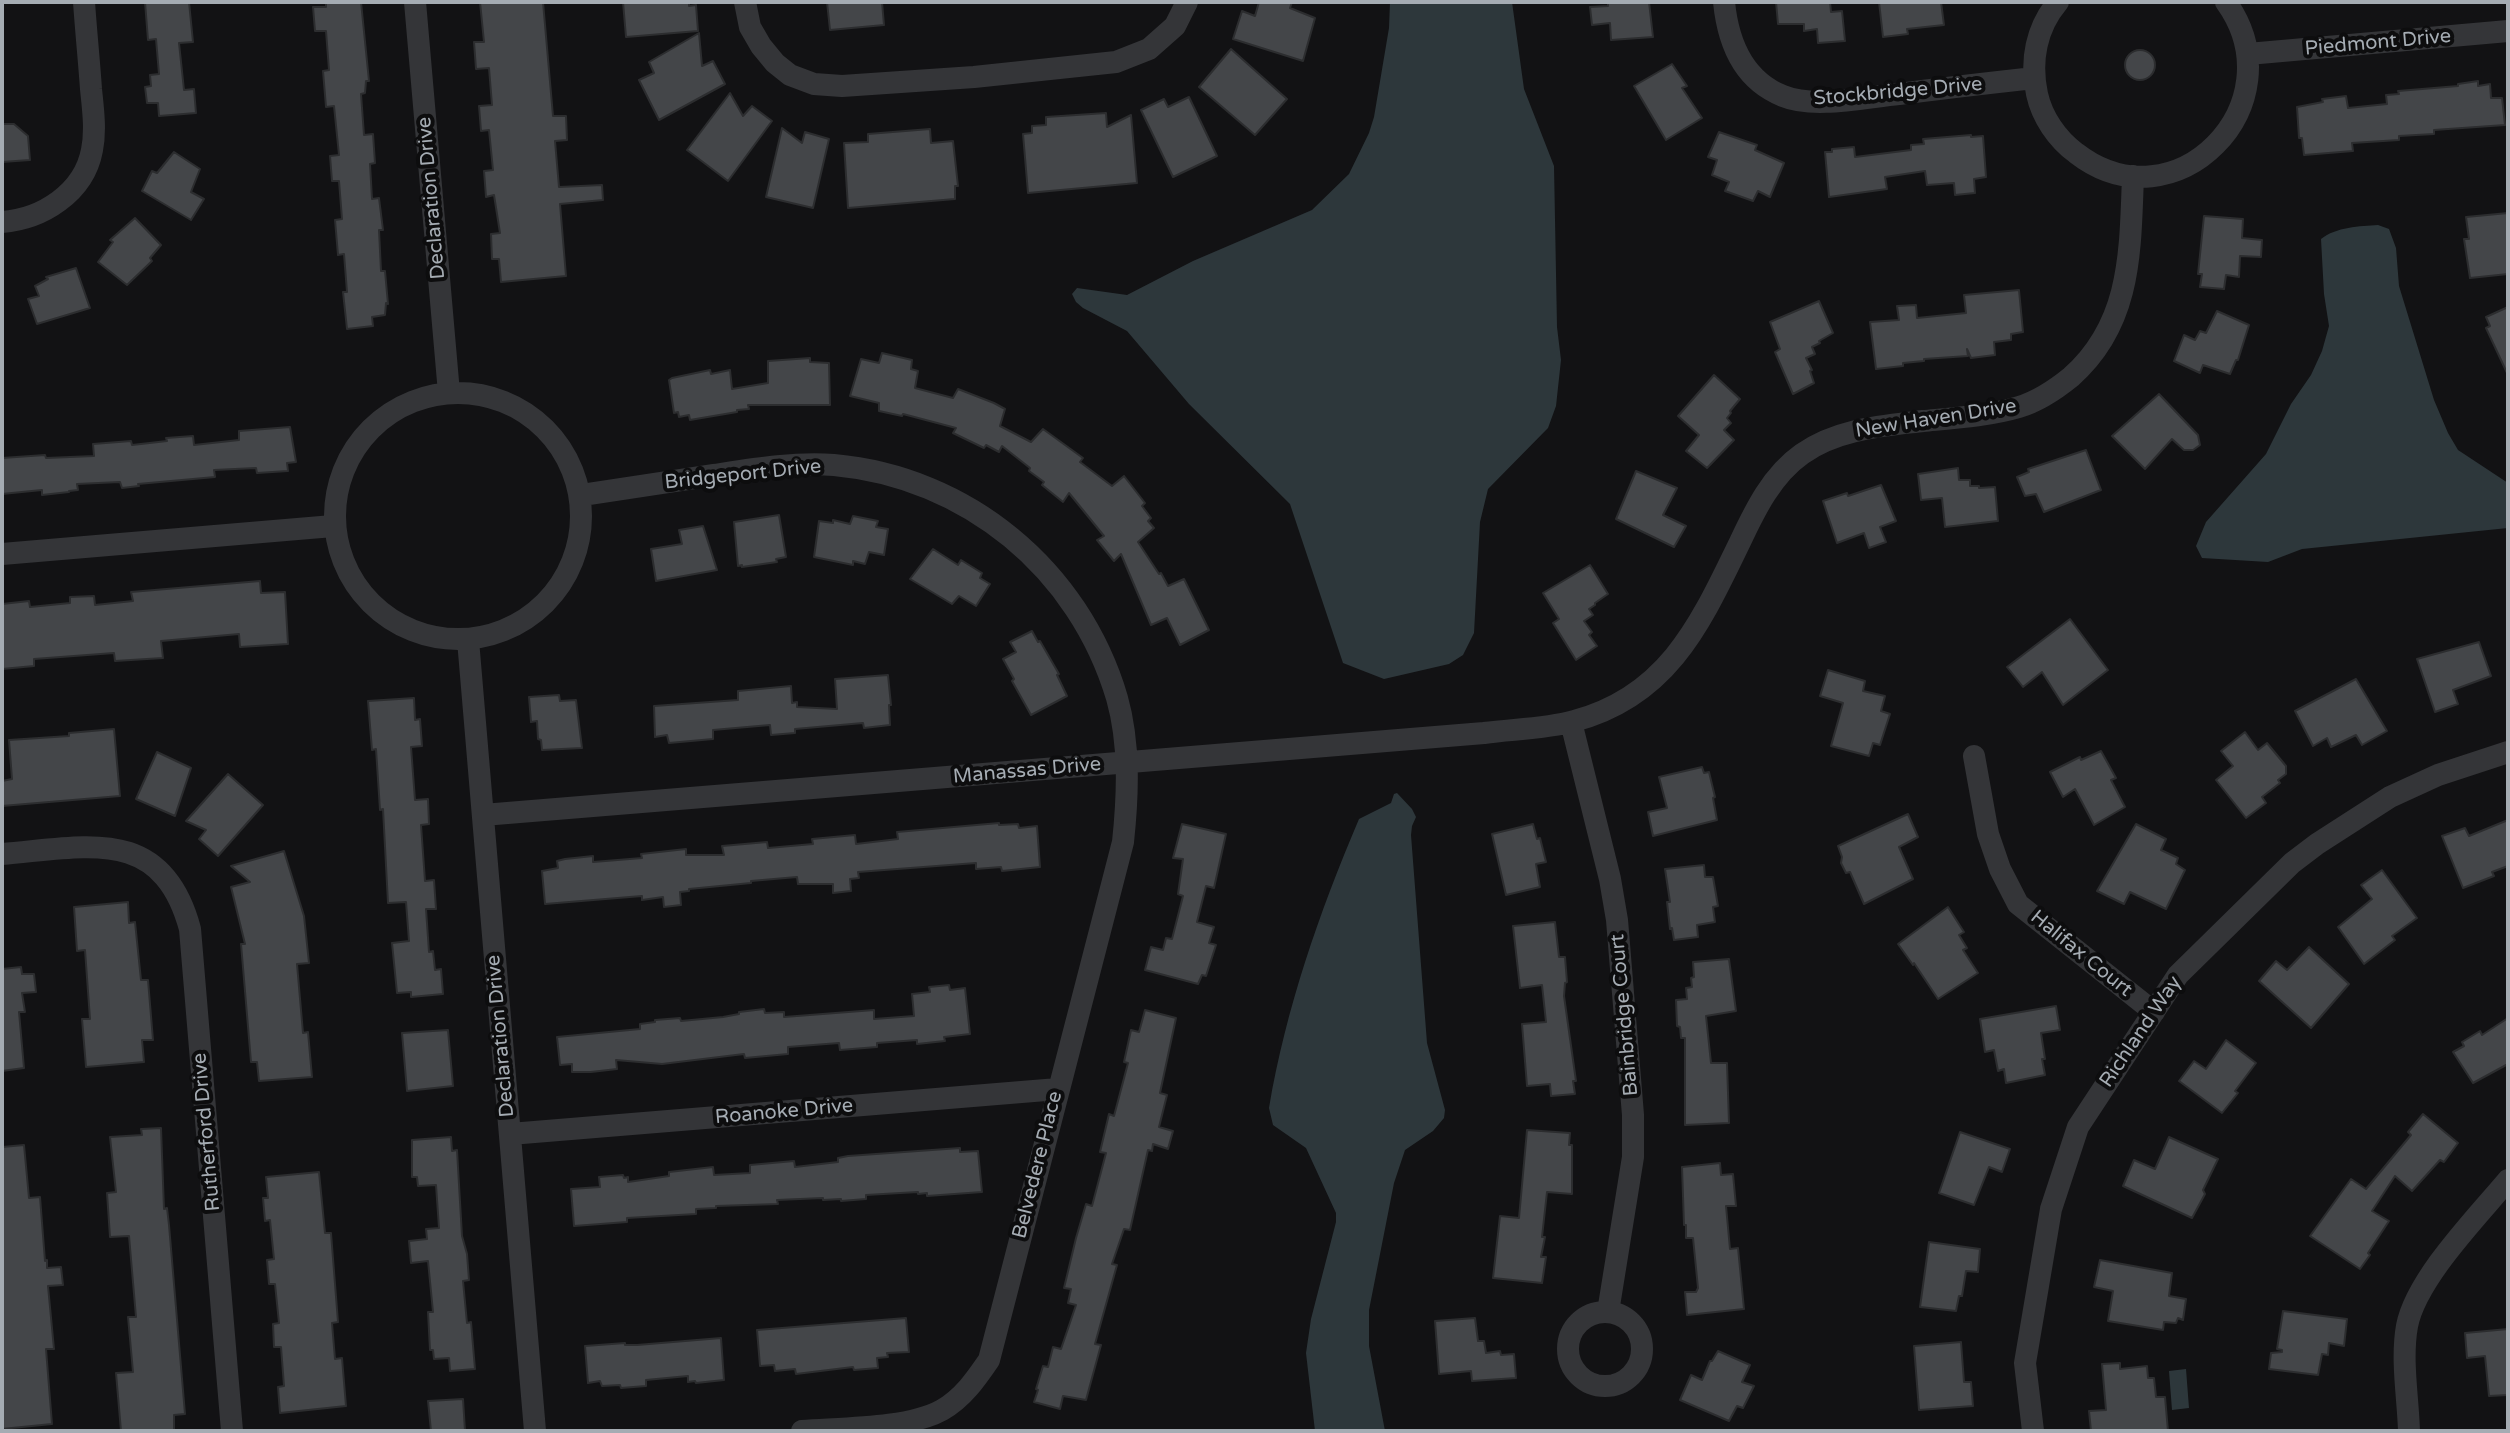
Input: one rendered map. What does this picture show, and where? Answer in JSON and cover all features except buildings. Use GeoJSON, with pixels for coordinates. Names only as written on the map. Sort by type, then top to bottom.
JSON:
{"type":"FeatureCollection","features":[{"type":"Feature","properties":{"kind":"street"},"geometry":{"type":"LineString","coordinates":[[2,222],[33,217],[56,205],[83,174],[92,152],[94,123],[84,2]]}},
{"type":"Feature","properties":{"kind":"street","name":"Declaration Drive"},"geometry":{"type":"LineString","coordinates":[[415,2],[449,393]]}},
{"type":"Feature","properties":{"kind":"street"},"geometry":{"type":"LineString","coordinates":[[745,2],[750,27],[775,63],[790,75],[814,84],[842,86],[974,77],[1116,62],[1149,49],[1175,26],[1187,2]]}},
{"type":"Feature","properties":{"kind":"street","name":"Stockbridge Drive"},"geometry":{"type":"LineString","coordinates":[[1724,2],[1737,56],[1748,71],[1783,96],[1808,101],[1842,100],[2034,78]]}},
{"type":"Feature","properties":{"kind":"street"},"geometry":{"type":"LineString","coordinates":[[2058,2],[2041,29],[2035,52],[2034,78],[2039,103],[2050,126],[2066,145],[2086,161],[2109,171],[2133,176],[2157,175],[2200,159],[2218,145],[2231,125],[2245,94],[2248,54],[2244,34],[2226,2]]}},
{"type":"Feature","properties":{"kind":"street","name":"Piedmont Drive"},"geometry":{"type":"LineString","coordinates":[[2248,54],[2508,31]]}},
{"type":"Feature","properties":{"kind":"street","name":"New Haven Drive"},"geometry":{"type":"LineString","coordinates":[[1571,722],[1623,700],[1655,678],[1685,646],[1702,619],[1760,500],[1801,454],[1853,431],[2019,407],[2056,390],[2084,366],[2101,344],[2117,314],[2127,277],[2133,176]]}},
{"type":"Feature","properties":{"kind":"street"},"geometry":{"type":"LineString","coordinates":[[449,393],[496,399],[519,409],[541,424],[561,446],[573,467],[582,495],[580,536],[571,566],[559,587],[539,609],[517,625],[493,635],[468,640],[419,633],[396,623],[378,610],[346,570],[333,526],[337,485],[345,464],[360,441],[396,409],[421,398],[449,393]]}},
{"type":"Feature","properties":{"kind":"street","name":"Bridgeport Drive"},"geometry":{"type":"LineString","coordinates":[[582,495],[755,469],[832,465],[888,475],[926,487],[958,502],[997,526],[1033,555],[1071,602],[1100,652],[1117,697],[1126,763]]}},
{"type":"Feature","properties":{"kind":"street"},"geometry":{"type":"LineString","coordinates":[[2,554],[333,526]]}},
{"type":"Feature","properties":{"kind":"street","name":"Declaration Drive"},"geometry":{"type":"LineString","coordinates":[[468,640],[535,1431]]}},
{"type":"Feature","properties":{"kind":"street","name":"Manassas Drive"},"geometry":{"type":"LineString","coordinates":[[483,815],[1484,733],[1571,722]]}},
{"type":"Feature","properties":{"kind":"street","name":"Bainbridge Court"},"geometry":{"type":"LineString","coordinates":[[1571,722],[1610,879],[1617,920],[1633,1115],[1633,1157],[1608,1312]]}},
{"type":"Feature","properties":{"kind":"street","name":"Richland Way"},"geometry":{"type":"LineString","coordinates":[[2033,1431],[2025,1363],[2051,1209],[2078,1127],[2178,975],[2292,863],[2317,844],[2390,797],[2438,775],[2508,752]]}},
{"type":"Feature","properties":{"kind":"street","name":"Halifax Court"},"geometry":{"type":"LineString","coordinates":[[1974,756],[1988,834],[2000,869],[2018,904],[2154,1012]]}},
{"type":"Feature","properties":{"kind":"street","name":"Belvedere Place"},"geometry":{"type":"LineString","coordinates":[[802,1431],[894,1423],[925,1417],[943,1410],[962,1395],[989,1360],[1123,842],[1126,763]]}},
{"type":"Feature","properties":{"kind":"street","name":"Rutherford Drive"},"geometry":{"type":"LineString","coordinates":[[2,854],[110,847],[157,866],[184,905],[190,929],[232,1431]]}},
{"type":"Feature","properties":{"kind":"street","name":"Roanoke Drive"},"geometry":{"type":"LineString","coordinates":[[510,1134],[1058,1089]]}},
{"type":"Feature","properties":{"kind":"street"},"geometry":{"type":"LineString","coordinates":[[2409,1431],[2407,1324],[2419,1295],[2442,1260],[2508,1180]]}},
{"type":"Feature","properties":{"kind":"shaded area"},"geometry":{"type":"Polygon","coordinates":[[[1390,2],[1512,2],[1524,89],[1554,166],[1557,327],[1561,360],[1556,406],[1548,428],[1488,489],[1480,522],[1474,633],[1463,655],[1449,664],[1384,679],[1343,663],[1290,504],[1189,404],[1127,331],[1083,308],[1072,294],[1077,288],[1127,295],[1193,261],[1312,210],[1349,174],[1369,133],[1389,28],[1390,2]]]}},
{"type":"Feature","properties":{"kind":"shaded area"},"geometry":{"type":"Polygon","coordinates":[[[2378,225],[2389,229],[2396,248],[2399,286],[2434,400],[2448,433],[2458,450],[2508,483],[2508,528],[2302,549],[2268,562],[2202,558],[2196,546],[2206,522],[2266,454],[2322,351],[2329,326],[2321,239],[2341,230],[2378,225]]]}},
{"type":"Feature","properties":{"kind":"shaded area"},"geometry":{"type":"Polygon","coordinates":[[[1397,793],[1416,817],[1411,835],[1427,1043],[1445,1110],[1444,1118],[1433,1131],[1405,1150],[1394,1183],[1369,1310],[1369,1346],[1385,1431],[1315,1431],[1306,1353],[1336,1213],[1306,1148],[1273,1125],[1269,1108],[1294,997],[1344,854],[1359,819],[1391,803],[1397,793]]]}},
{"type":"Feature","properties":{"kind":"shaded area"},"geometry":{"type":"Polygon","coordinates":[[[2186,1369],[2189,1408],[2172,1410],[2169,1371],[2186,1369]]]}}]}
